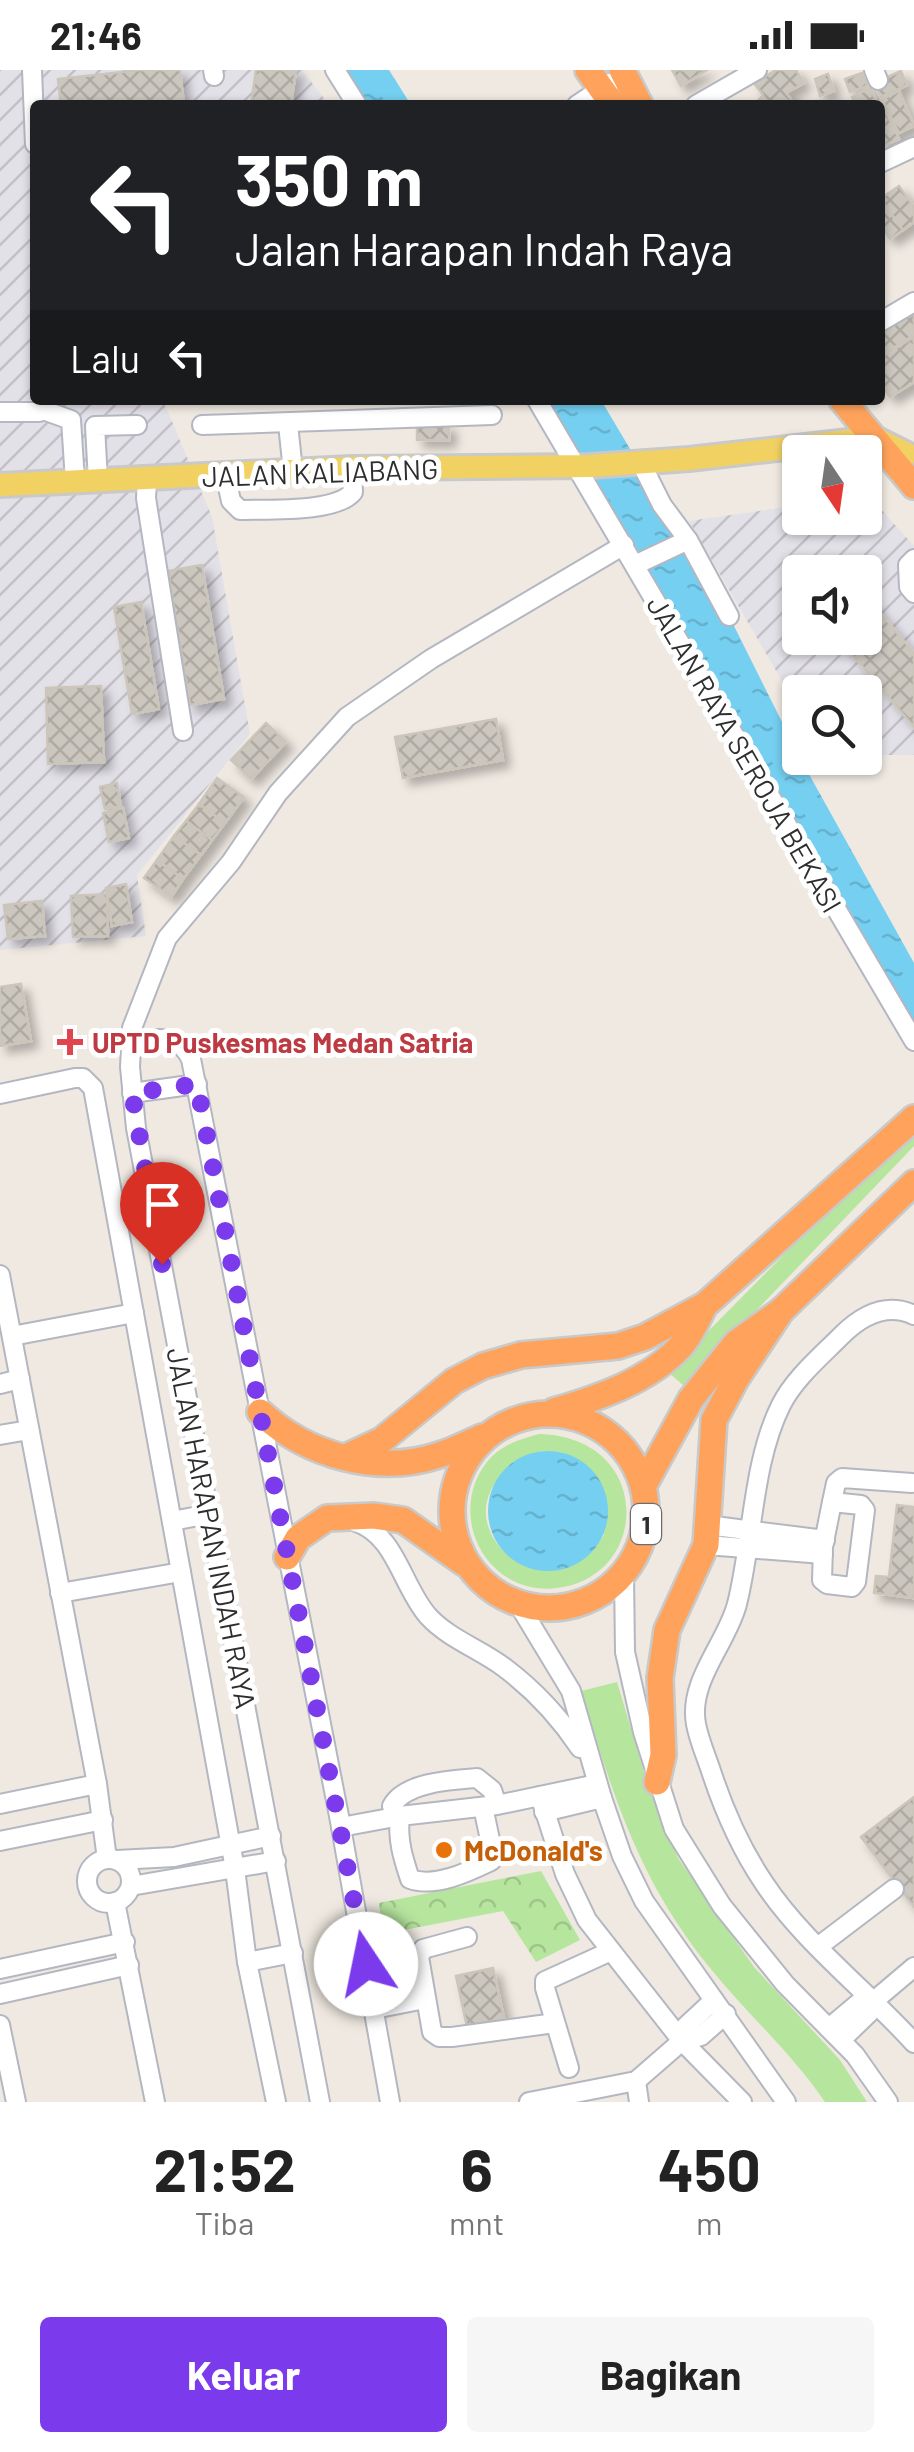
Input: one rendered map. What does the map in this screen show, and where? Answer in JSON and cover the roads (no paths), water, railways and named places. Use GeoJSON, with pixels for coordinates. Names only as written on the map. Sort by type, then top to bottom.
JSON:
{"type":"FeatureCollection","features":[{"type":"Feature","properties":{"kind":"highway"},"geometry":{"type":"LineString","coordinates":[[623,72],[637,100]]}},
{"type":"Feature","properties":{"kind":"highway"},"geometry":{"type":"LineString","coordinates":[[846,405],[872,435]]}},
{"type":"Feature","properties":{"kind":"highway"},"geometry":{"type":"LineString","coordinates":[[866,405],[911,458]]}},
{"type":"Feature","properties":{"kind":"highway"},"geometry":{"type":"LineString","coordinates":[[882,447],[914,486]]}},
{"type":"Feature","properties":{"kind":"highway"},"geometry":{"type":"LineString","coordinates":[[348,1456],[382,1440],[454,1382],[483,1366],[521,1355],[618,1346],[644,1338],[705,1304],[911,1121]]}},
{"type":"Feature","properties":{"kind":"highway","name":"1"},"geometry":{"type":"LineString","coordinates":[[644,1485],[691,1399],[736,1343],[781,1311],[914,1183]]}},
{"type":"Feature","properties":{"kind":"highway"},"geometry":{"type":"LineString","coordinates":[[260,1412],[298,1442],[324,1454],[385,1463],[436,1457],[515,1420],[591,1400],[646,1374],[682,1345],[705,1304]]}},
{"type":"Feature","properties":{"kind":"highway"},"geometry":{"type":"LineString","coordinates":[[658,1782],[663,1755],[660,1678],[667,1630],[706,1535],[714,1420],[781,1311]]}},
{"type":"Feature","properties":{"kind":"highway","name":"1"},"geometry":{"type":"LineString","coordinates":[[467,1566],[490,1590],[519,1604],[547,1609],[576,1606],[602,1594],[624,1575],[638,1555],[646,1532],[648,1508],[644,1485],[630,1454],[606,1431],[574,1416],[544,1414]]}},
{"type":"Feature","properties":{"kind":"highway"},"geometry":{"type":"LineString","coordinates":[[467,1566],[454,1536],[450,1509],[468,1457],[492,1432]]}},
{"type":"Feature","properties":{"kind":"highway"},"geometry":{"type":"LineString","coordinates":[[287,1557],[298,1538],[335,1516],[403,1520],[467,1566]]}},
{"type":"Feature","properties":{"kind":"main road"},"geometry":{"type":"LineString","coordinates":[[882,442],[911,458]]}},
{"type":"Feature","properties":{"kind":"main road","name":"JALAN KALIABANG"},"geometry":{"type":"LineString","coordinates":[[0,485],[352,468],[584,466],[782,448]]}},
{"type":"Feature","properties":{"kind":"street"},"geometry":{"type":"LineString","coordinates":[[32,70],[33,100]]}},
{"type":"Feature","properties":{"kind":"street"},"geometry":{"type":"LineString","coordinates":[[335,70],[354,100]]}},
{"type":"Feature","properties":{"kind":"street"},"geometry":{"type":"LineString","coordinates":[[705,100],[757,70]]}},
{"type":"Feature","properties":{"kind":"street"},"geometry":{"type":"LineString","coordinates":[[601,88],[623,72]]}},
{"type":"Feature","properties":{"kind":"street"},"geometry":{"type":"LineString","coordinates":[[885,161],[914,147]]}},
{"type":"Feature","properties":{"kind":"street"},"geometry":{"type":"LineString","coordinates":[[885,319],[914,302]]}},
{"type":"Feature","properties":{"kind":"street"},"geometry":{"type":"LineString","coordinates":[[0,412],[44,405],[71,420],[86,481]]}},
{"type":"Feature","properties":{"kind":"street","name":"JALAN RAYA SEROJA BEKASI"},"geometry":{"type":"LineString","coordinates":[[541,405],[584,466],[624,544],[914,1041]]}},
{"type":"Feature","properties":{"kind":"street"},"geometry":{"type":"LineString","coordinates":[[202,426],[492,415]]}},
{"type":"Feature","properties":{"kind":"street"},"geometry":{"type":"LineString","coordinates":[[288,424],[293,471]]}},
{"type":"Feature","properties":{"kind":"street"},"geometry":{"type":"LineString","coordinates":[[86,481],[95,426],[137,426]]}},
{"type":"Feature","properties":{"kind":"street"},"geometry":{"type":"LineString","coordinates":[[640,463],[729,616]]}},
{"type":"Feature","properties":{"kind":"street"},"geometry":{"type":"LineString","coordinates":[[225,473],[228,490],[240,510],[339,504],[353,492],[352,468]]}},
{"type":"Feature","properties":{"kind":"street"},"geometry":{"type":"LineString","coordinates":[[146,478],[182,731]]}},
{"type":"Feature","properties":{"kind":"street"},"geometry":{"type":"LineString","coordinates":[[638,564],[688,540]]}},
{"type":"Feature","properties":{"kind":"street","name":"JALAN HARAPAN INDAH RAYA"},"geometry":{"type":"LineString","coordinates":[[320,2102],[141,1157],[132,1093],[130,1041],[135,1014],[167,938],[231,862],[278,793],[347,717],[431,659],[624,544]]}},
{"type":"Feature","properties":{"kind":"street"},"geometry":{"type":"LineString","coordinates":[[914,559],[908,564],[909,588],[914,593]]}},
{"type":"Feature","properties":{"kind":"street"},"geometry":{"type":"LineString","coordinates":[[130,1041],[166,1038],[181,1043],[191,1060],[197,1084],[340,1822],[390,2102]]}},
{"type":"Feature","properties":{"kind":"street"},"geometry":{"type":"LineString","coordinates":[[0,1094],[74,1078],[83,1078],[92,1088],[235,1869],[247,1962],[276,2102]]}},
{"type":"Feature","properties":{"kind":"street"},"geometry":{"type":"LineString","coordinates":[[132,1093],[197,1084]]}},
{"type":"Feature","properties":{"kind":"street"},"geometry":{"type":"LineString","coordinates":[[0,1275],[103,1820],[112,1859],[129,1870],[131,1886],[115,1902],[97,1900],[87,1885],[91,1868],[112,1859],[174,1857],[270,1836]]}},
{"type":"Feature","properties":{"kind":"street"},"geometry":{"type":"LineString","coordinates":[[914,1315],[901,1309],[876,1311],[849,1328],[811,1366],[782,1403],[768,1441],[736,1608],[718,1642],[696,1702],[696,1722],[738,1841],[766,1887],[914,2043]]}},
{"type":"Feature","properties":{"kind":"street"},"geometry":{"type":"LineString","coordinates":[[12,1336],[134,1313]]}},
{"type":"Feature","properties":{"kind":"street"},"geometry":{"type":"LineString","coordinates":[[0,1384],[20,1379]]}},
{"type":"Feature","properties":{"kind":"street"},"geometry":{"type":"LineString","coordinates":[[0,1435],[29,1430]]}},
{"type":"Feature","properties":{"kind":"street"},"geometry":{"type":"LineString","coordinates":[[832,1502],[861,1505],[865,1510],[854,1585],[824,1582],[824,1547],[832,1502],[836,1483],[842,1478],[912,1483]]}},
{"type":"Feature","properties":{"kind":"street"},"geometry":{"type":"LineString","coordinates":[[172,1521],[210,1514]]}},
{"type":"Feature","properties":{"kind":"street"},"geometry":{"type":"LineString","coordinates":[[335,1516],[373,1528],[430,1618],[442,1630],[504,1667],[541,1699],[589,1760]]}},
{"type":"Feature","properties":{"kind":"street"},"geometry":{"type":"LineString","coordinates":[[706,1535],[824,1547]]}},
{"type":"Feature","properties":{"kind":"street"},"geometry":{"type":"LineString","coordinates":[[60,1594],[180,1572]]}},
{"type":"Feature","properties":{"kind":"street"},"geometry":{"type":"LineString","coordinates":[[624,1575],[625,1652],[674,1829],[722,1906],[785,1984],[835,2034],[888,2102]]}},
{"type":"Feature","properties":{"kind":"street"},"geometry":{"type":"LineString","coordinates":[[519,1604],[572,1691],[589,1760],[622,1856],[644,1901],[786,2102]]}},
{"type":"Feature","properties":{"kind":"street"},"geometry":{"type":"LineString","coordinates":[[477,1778],[492,1790],[491,1861],[450,1878],[421,1883],[410,1880],[396,1813],[400,1796],[425,1786],[477,1778]]}},
{"type":"Feature","properties":{"kind":"street"},"geometry":{"type":"LineString","coordinates":[[0,1804],[97,1784]]}},
{"type":"Feature","properties":{"kind":"street"},"geometry":{"type":"LineString","coordinates":[[340,1822],[396,1813],[542,1804],[600,1791]]}},
{"type":"Feature","properties":{"kind":"street"},"geometry":{"type":"LineString","coordinates":[[542,1804],[564,1874],[587,1920],[682,2042],[742,2102]]}},
{"type":"Feature","properties":{"kind":"street"},"geometry":{"type":"LineString","coordinates":[[0,1841],[103,1820]]}},
{"type":"Feature","properties":{"kind":"street"},"geometry":{"type":"LineString","coordinates":[[131,1886],[276,1861]]}},
{"type":"Feature","properties":{"kind":"street"},"geometry":{"type":"LineString","coordinates":[[819,1946],[894,1889]]}},
{"type":"Feature","properties":{"kind":"street"},"geometry":{"type":"LineString","coordinates":[[115,1902],[154,2102]]}},
{"type":"Feature","properties":{"kind":"street"},"geometry":{"type":"LineString","coordinates":[[466,1937],[422,1949],[419,1968],[432,2032],[440,2037],[555,2024]]}},
{"type":"Feature","properties":{"kind":"street"},"geometry":{"type":"LineString","coordinates":[[0,1969],[124,1942]]}},
{"type":"Feature","properties":{"kind":"street"},"geometry":{"type":"LineString","coordinates":[[569,2068],[546,1980],[610,1951]]}},
{"type":"Feature","properties":{"kind":"street"},"geometry":{"type":"LineString","coordinates":[[247,1962],[293,1953]]}},
{"type":"Feature","properties":{"kind":"street"},"geometry":{"type":"LineString","coordinates":[[0,1994],[129,1965]]}},
{"type":"Feature","properties":{"kind":"street"},"geometry":{"type":"LineString","coordinates":[[835,2034],[860,2002],[875,2000],[914,1967]]}},
{"type":"Feature","properties":{"kind":"street"},"geometry":{"type":"LineString","coordinates":[[372,2002],[424,1992]]}},
{"type":"Feature","properties":{"kind":"street"},"geometry":{"type":"LineString","coordinates":[[529,2102],[636,2082],[682,2042],[701,2036],[720,2007]]}},
{"type":"Feature","properties":{"kind":"street"},"geometry":{"type":"LineString","coordinates":[[0,2024],[16,2102]]}},
{"type":"Feature","properties":{"kind":"street"},"geometry":{"type":"LineString","coordinates":[[636,2082],[640,2102]]}},
{"type":"Feature","properties":{"kind":"water"},"geometry":{"type":"Polygon","coordinates":[[[335,70],[389,70],[408,100],[354,100],[335,70]]]}},
{"type":"Feature","properties":{"kind":"water"},"geometry":{"type":"Polygon","coordinates":[[[540,405],[604,405],[729,616],[782,722],[782,775],[809,775],[914,963],[914,1040],[540,405]]]}},
{"type":"Feature","properties":{"kind":"water"},"geometry":{"type":"Polygon","coordinates":[[[548,1451],[571,1455],[590,1469],[604,1488],[608,1511],[604,1534],[590,1553],[571,1567],[548,1571],[525,1567],[506,1553],[492,1534],[488,1511],[492,1488],[506,1469],[525,1455],[548,1451]]]}},
{"type":"Feature","properties":{"kind":"place","name":"UPTD Puskesmas Medan Satria"},"geometry":{"type":"Point","coordinates":[70,1042]}},
{"type":"Feature","properties":{"kind":"place","name":"McDonald's"},"geometry":{"type":"Point","coordinates":[444,1850]}}]}
